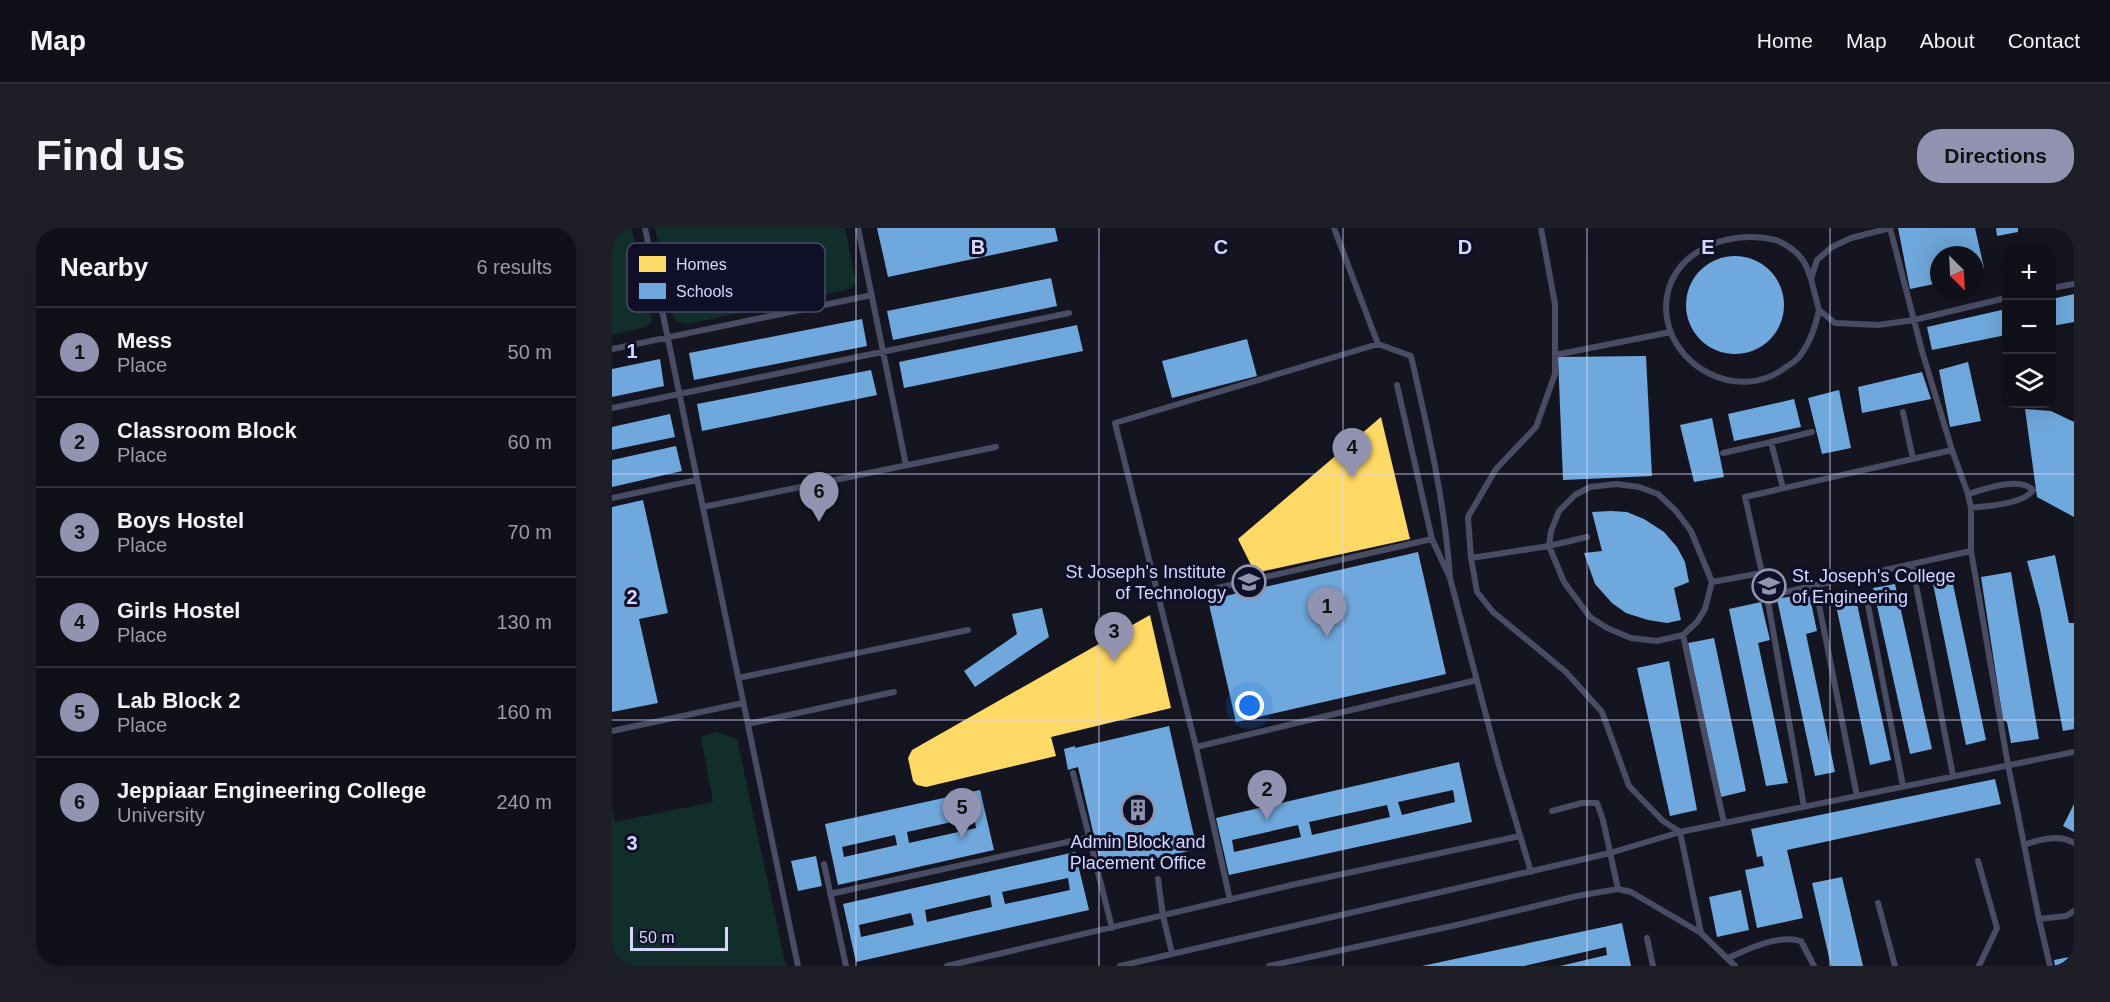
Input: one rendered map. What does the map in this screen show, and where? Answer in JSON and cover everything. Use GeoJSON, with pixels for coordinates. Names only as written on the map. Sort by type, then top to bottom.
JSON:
{"type":"FeatureCollection","features":[{"type":"Feature","properties":{"kind":"lane"},"geometry":{"type":"LineString","coordinates":[[645,228],[648,243]]}},
{"type":"Feature","properties":{"kind":"lane"},"geometry":{"type":"LineString","coordinates":[[858,228],[906,465]]}},
{"type":"Feature","properties":{"kind":"lane"},"geometry":{"type":"LineString","coordinates":[[1334,228],[1378,344]]}},
{"type":"Feature","properties":{"kind":"lane"},"geometry":{"type":"LineString","coordinates":[[1541,228],[1555,304],[1555,374],[1536,428],[1496,469],[1468,517],[1471,558],[1477,592],[1493,612],[1566,672],[1602,712],[1629,786],[1663,821],[1680,832],[1701,933]]}},
{"type":"Feature","properties":{"kind":"lane"},"geometry":{"type":"LineString","coordinates":[[1811,279],[1817,260],[1832,246],[1851,238],[1890,228],[1952,450],[1968,494],[1971,508],[1971,551],[2008,765],[2050,966]]}},
{"type":"Feature","properties":{"kind":"lane"},"geometry":{"type":"LineString","coordinates":[[1742,231],[1766,235],[1788,246],[1804,262],[1811,279],[1819,310],[1813,335],[1799,357],[1779,374],[1754,382],[1728,381],[1703,372],[1683,355],[1671,332],[1666,309],[1670,285],[1680,263],[1697,246],[1718,235],[1742,231]]}},
{"type":"Feature","properties":{"kind":"lane"},"geometry":{"type":"LineString","coordinates":[[2056,287],[2074,284]]}},
{"type":"Feature","properties":{"kind":"lane"},"geometry":{"type":"LineString","coordinates":[[825,305],[872,295]]}},
{"type":"Feature","properties":{"kind":"lane"},"geometry":{"type":"LineString","coordinates":[[1819,310],[1834,323],[1878,325],[1914,320],[2002,299]]}},
{"type":"Feature","properties":{"kind":"lane"},"geometry":{"type":"LineString","coordinates":[[663,312],[798,966]]}},
{"type":"Feature","properties":{"kind":"lane"},"geometry":{"type":"LineString","coordinates":[[612,349],[789,312]]}},
{"type":"Feature","properties":{"kind":"lane"},"geometry":{"type":"LineString","coordinates":[[612,408],[1069,313]]}},
{"type":"Feature","properties":{"kind":"lane"},"geometry":{"type":"LineString","coordinates":[[1555,355],[1671,332]]}},
{"type":"Feature","properties":{"kind":"lane"},"geometry":{"type":"LineString","coordinates":[[1230,900],[1196,747],[1115,423],[1378,344],[1411,356],[1435,459],[1447,533],[1450,578]]}},
{"type":"Feature","properties":{"kind":"lane"},"geometry":{"type":"LineString","coordinates":[[1397,385],[1432,539],[1450,578],[1531,872]]}},
{"type":"Feature","properties":{"kind":"lane"},"geometry":{"type":"LineString","coordinates":[[1903,412],[1913,459]]}},
{"type":"Feature","properties":{"kind":"lane"},"geometry":{"type":"LineString","coordinates":[[1723,453],[1812,432]]}},
{"type":"Feature","properties":{"kind":"lane"},"geometry":{"type":"LineString","coordinates":[[1772,442],[1783,488]]}},
{"type":"Feature","properties":{"kind":"lane"},"geometry":{"type":"LineString","coordinates":[[703,507],[996,447]]}},
{"type":"Feature","properties":{"kind":"lane"},"geometry":{"type":"LineString","coordinates":[[1804,807],[1767,596],[1745,497],[1952,450]]}},
{"type":"Feature","properties":{"kind":"lane"},"geometry":{"type":"LineString","coordinates":[[612,498],[697,480]]}},
{"type":"Feature","properties":{"kind":"lane"},"geometry":{"type":"LineString","coordinates":[[1968,494],[2018,483],[2029,486],[2033,490],[2030,495],[2021,499],[1971,508]]}},
{"type":"Feature","properties":{"kind":"lane"},"geometry":{"type":"LineString","coordinates":[[1616,484],[1639,487],[1658,494],[1676,511],[1691,531],[1712,582],[1705,609],[1697,622],[1683,635],[1657,641],[1631,638],[1607,628],[1590,616],[1575,598],[1564,582],[1549,546],[1551,531],[1559,511],[1575,495],[1590,487],[1616,484]]}},
{"type":"Feature","properties":{"kind":"lane"},"geometry":{"type":"LineString","coordinates":[[1471,558],[1549,546],[1587,537]]}},
{"type":"Feature","properties":{"kind":"lane"},"geometry":{"type":"LineString","coordinates":[[1213,589],[1432,539]]}},
{"type":"Feature","properties":{"kind":"lane"},"geometry":{"type":"LineString","coordinates":[[1767,596],[1971,551]]}},
{"type":"Feature","properties":{"kind":"lane"},"geometry":{"type":"LineString","coordinates":[[1912,564],[1953,776]]}},
{"type":"Feature","properties":{"kind":"lane"},"geometry":{"type":"LineString","coordinates":[[1712,582],[1762,573]]}},
{"type":"Feature","properties":{"kind":"lane"},"geometry":{"type":"LineString","coordinates":[[1815,585],[1857,796]]}},
{"type":"Feature","properties":{"kind":"lane"},"geometry":{"type":"LineString","coordinates":[[1868,605],[1903,786]]}},
{"type":"Feature","properties":{"kind":"lane"},"geometry":{"type":"LineString","coordinates":[[738,678],[968,630]]}},
{"type":"Feature","properties":{"kind":"lane"},"geometry":{"type":"LineString","coordinates":[[1683,635],[1724,823]]}},
{"type":"Feature","properties":{"kind":"lane"},"geometry":{"type":"LineString","coordinates":[[1196,747],[1477,680]]}},
{"type":"Feature","properties":{"kind":"lane"},"geometry":{"type":"LineString","coordinates":[[748,724],[894,692]]}},
{"type":"Feature","properties":{"kind":"lane"},"geometry":{"type":"LineString","coordinates":[[612,731],[743,703]]}},
{"type":"Feature","properties":{"kind":"lane"},"geometry":{"type":"LineString","coordinates":[[1120,966],[1531,872],[1610,853],[1680,832],[2074,752]]}},
{"type":"Feature","properties":{"kind":"lane"},"geometry":{"type":"LineString","coordinates":[[1073,773],[1112,928]]}},
{"type":"Feature","properties":{"kind":"lane"},"geometry":{"type":"LineString","coordinates":[[1552,811],[1582,803],[1597,802],[1604,820],[1618,889]]}},
{"type":"Feature","properties":{"kind":"lane"},"geometry":{"type":"LineString","coordinates":[[947,966],[1520,836]]}},
{"type":"Feature","properties":{"kind":"lane"},"geometry":{"type":"LineString","coordinates":[[830,894],[1090,837]]}},
{"type":"Feature","properties":{"kind":"lane"},"geometry":{"type":"LineString","coordinates":[[2024,846],[2037,840],[2055,838],[2074,843]]}},
{"type":"Feature","properties":{"kind":"lane"},"geometry":{"type":"LineString","coordinates":[[1978,861],[1997,928],[1979,966]]}},
{"type":"Feature","properties":{"kind":"lane"},"geometry":{"type":"LineString","coordinates":[[824,864],[846,966]]}},
{"type":"Feature","properties":{"kind":"lane"},"geometry":{"type":"LineString","coordinates":[[1158,879],[1163,916],[1172,953]]}},
{"type":"Feature","properties":{"kind":"lane"},"geometry":{"type":"LineString","coordinates":[[1269,966],[1449,927],[1577,896],[1618,889],[1631,892],[1701,933],[1735,966]]}},
{"type":"Feature","properties":{"kind":"lane"},"geometry":{"type":"LineString","coordinates":[[1878,903],[1895,966]]}},
{"type":"Feature","properties":{"kind":"lane"},"geometry":{"type":"LineString","coordinates":[[2039,919],[2066,916],[2074,911]]}},
{"type":"Feature","properties":{"kind":"lane"},"geometry":{"type":"LineString","coordinates":[[1647,938],[1653,966]]}},
{"type":"Feature","properties":{"kind":"lane"},"geometry":{"type":"LineString","coordinates":[[1728,958],[1789,938],[1801,941],[1814,966]]}},
{"type":"Feature","properties":{"kind":"green space"},"geometry":{"type":"Polygon","coordinates":[[[612,228],[632,228],[635,243],[627,243],[627,312],[650,312],[652,321],[646,327],[612,335],[612,228]]]}},
{"type":"Feature","properties":{"kind":"green space"},"geometry":{"type":"Polygon","coordinates":[[[655,228],[845,228],[856,283],[849,289],[825,294],[825,243],[658,243],[655,228]]]}},
{"type":"Feature","properties":{"kind":"green space"},"geometry":{"type":"Polygon","coordinates":[[[672,312],[743,312],[688,324],[676,321],[672,312]]]}},
{"type":"Feature","properties":{"kind":"green space"},"geometry":{"type":"Polygon","coordinates":[[[716,732],[737,739],[786,966],[612,966],[612,809],[615,822],[713,802],[701,737],[716,732]]]}},
{"type":"Feature","properties":{"kind":"building: Homes"},"geometry":{"type":"Polygon","coordinates":[[[1381,417],[1410,539],[1255,573],[1238,539],[1381,417]]]}},
{"type":"Feature","properties":{"kind":"building: Homes"},"geometry":{"type":"Polygon","coordinates":[[[1150,615],[1171,708],[1051,737],[1056,756],[926,787],[917,785],[913,781],[908,758],[912,750],[1150,615]]]}},
{"type":"Feature","properties":{"kind":"building: Schools"},"geometry":{"type":"Polygon","coordinates":[[[877,228],[1055,228],[1058,241],[888,277],[877,228]]]}},
{"type":"Feature","properties":{"kind":"building: Schools"},"geometry":{"type":"Polygon","coordinates":[[[1898,228],[1975,228],[1979,246],[1930,246],[1930,285],[1910,289],[1898,228]]]}},
{"type":"Feature","properties":{"kind":"building: Schools"},"geometry":{"type":"Polygon","coordinates":[[[1996,228],[2018,228],[2018,232],[1997,236],[1996,228]]]}},
{"type":"Feature","properties":{"kind":"building: Schools"},"geometry":{"type":"Polygon","coordinates":[[[1735,256],[1754,259],[1770,270],[1781,286],[1784,305],[1781,324],[1770,340],[1754,351],[1735,354],[1716,351],[1700,340],[1689,324],[1686,305],[1689,286],[1700,270],[1716,259],[1735,256]]]}},
{"type":"Feature","properties":{"kind":"building: Schools"},"geometry":{"type":"Polygon","coordinates":[[[1051,278],[1057,306],[893,340],[887,311],[1051,278]]]}},
{"type":"Feature","properties":{"kind":"building: Schools"},"geometry":{"type":"Polygon","coordinates":[[[2074,294],[2074,322],[2056,325],[2056,298],[2074,294]]]}},
{"type":"Feature","properties":{"kind":"building: Schools"},"geometry":{"type":"Polygon","coordinates":[[[2002,310],[2002,336],[1932,350],[1927,327],[2002,310]]]}},
{"type":"Feature","properties":{"kind":"building: Schools"},"geometry":{"type":"Polygon","coordinates":[[[862,319],[867,346],[694,380],[689,353],[862,319]]]}},
{"type":"Feature","properties":{"kind":"building: Schools"},"geometry":{"type":"Polygon","coordinates":[[[1077,325],[1083,351],[904,388],[899,362],[1077,325]]]}},
{"type":"Feature","properties":{"kind":"building: Schools"},"geometry":{"type":"Polygon","coordinates":[[[1247,339],[1257,376],[1172,398],[1162,361],[1247,339]]]}},
{"type":"Feature","properties":{"kind":"building: Schools"},"geometry":{"type":"Polygon","coordinates":[[[1646,356],[1652,476],[1563,480],[1558,357],[1646,356]]]}},
{"type":"Feature","properties":{"kind":"building: Schools"},"geometry":{"type":"Polygon","coordinates":[[[660,359],[664,386],[612,397],[612,369],[660,359]]]}},
{"type":"Feature","properties":{"kind":"building: Schools"},"geometry":{"type":"Polygon","coordinates":[[[1968,362],[1981,421],[1950,427],[1939,370],[1968,362]]]}},
{"type":"Feature","properties":{"kind":"building: Schools"},"geometry":{"type":"Polygon","coordinates":[[[871,370],[877,395],[702,431],[697,404],[871,370]]]}},
{"type":"Feature","properties":{"kind":"building: Schools"},"geometry":{"type":"Polygon","coordinates":[[[1922,372],[1931,399],[1862,413],[1858,387],[1922,372]]]}},
{"type":"Feature","properties":{"kind":"building: Schools"},"geometry":{"type":"Polygon","coordinates":[[[1839,390],[1851,448],[1822,454],[1808,398],[1839,390]]]}},
{"type":"Feature","properties":{"kind":"building: Schools"},"geometry":{"type":"Polygon","coordinates":[[[1794,399],[1801,427],[1734,441],[1728,414],[1794,399]]]}},
{"type":"Feature","properties":{"kind":"building: Schools"},"geometry":{"type":"Polygon","coordinates":[[[2025,409],[2051,411],[2074,422],[2074,517],[2037,497],[2025,409]]]}},
{"type":"Feature","properties":{"kind":"building: Schools"},"geometry":{"type":"Polygon","coordinates":[[[670,414],[675,437],[612,450],[612,427],[670,414]]]}},
{"type":"Feature","properties":{"kind":"building: Schools"},"geometry":{"type":"Polygon","coordinates":[[[1712,418],[1724,477],[1694,482],[1680,425],[1712,418]]]}},
{"type":"Feature","properties":{"kind":"building: Schools"},"geometry":{"type":"Polygon","coordinates":[[[676,446],[682,471],[612,487],[612,460],[676,446]]]}},
{"type":"Feature","properties":{"kind":"building: Schools"},"geometry":{"type":"Polygon","coordinates":[[[643,500],[668,613],[639,619],[658,703],[612,712],[612,507],[643,500]]]}},
{"type":"Feature","properties":{"kind":"building: Schools"},"geometry":{"type":"Polygon","coordinates":[[[1592,512],[1627,512],[1644,519],[1664,532],[1677,547],[1685,562],[1689,582],[1674,588],[1681,620],[1667,623],[1626,613],[1612,603],[1595,584],[1584,553],[1602,551],[1592,512]]]}},
{"type":"Feature","properties":{"kind":"building: Schools"},"geometry":{"type":"Polygon","coordinates":[[[1418,552],[1446,674],[1236,722],[1208,600],[1418,552]]]}},
{"type":"Feature","properties":{"kind":"building: Schools"},"geometry":{"type":"Polygon","coordinates":[[[2055,555],[2069,623],[2074,623],[2074,729],[2063,731],[2040,609],[2027,561],[2055,555]]]}},
{"type":"Feature","properties":{"kind":"building: Schools"},"geometry":{"type":"Polygon","coordinates":[[[1950,570],[1986,740],[1966,745],[1931,574],[1950,570]]]}},
{"type":"Feature","properties":{"kind":"building: Schools"},"geometry":{"type":"Polygon","coordinates":[[[2011,572],[2039,739],[2011,743],[2007,722],[2003,720],[1981,577],[2011,572]]]}},
{"type":"Feature","properties":{"kind":"building: Schools"},"geometry":{"type":"Polygon","coordinates":[[[1895,584],[1932,749],[1910,754],[1873,588],[1895,584]]]}},
{"type":"Feature","properties":{"kind":"building: Schools"},"geometry":{"type":"Polygon","coordinates":[[[1854,590],[1891,760],[1870,765],[1834,596],[1854,590]]]}},
{"type":"Feature","properties":{"kind":"building: Schools"},"geometry":{"type":"Polygon","coordinates":[[[1809,593],[1817,631],[1806,634],[1835,772],[1815,776],[1777,599],[1809,593]]]}},
{"type":"Feature","properties":{"kind":"building: Schools"},"geometry":{"type":"Polygon","coordinates":[[[1761,602],[1770,640],[1758,643],[1788,783],[1766,786],[1729,609],[1761,602]]]}},
{"type":"Feature","properties":{"kind":"building: Schools"},"geometry":{"type":"Polygon","coordinates":[[[1042,608],[1049,637],[975,687],[964,671],[1017,634],[1012,614],[1042,608]]]}},
{"type":"Feature","properties":{"kind":"building: Schools"},"geometry":{"type":"Polygon","coordinates":[[[1714,638],[1746,791],[1721,797],[1688,643],[1714,638]]]}},
{"type":"Feature","properties":{"kind":"building: Schools"},"geometry":{"type":"Polygon","coordinates":[[[1669,661],[1697,810],[1670,816],[1637,668],[1669,661]]]}},
{"type":"Feature","properties":{"kind":"building: Schools","name":"Admin Block and Placement Office"},"geometry":{"type":"Polygon","coordinates":[[[1169,726],[1197,849],[1102,871],[1078,767],[1068,770],[1064,749],[1169,726]]]}},
{"type":"Feature","properties":{"kind":"building: Schools"},"geometry":{"type":"Polygon","coordinates":[[[1459,762],[1472,822],[1229,875],[1216,818],[1459,762]],[[1453,790],[1398,802],[1402,815],[1455,802],[1453,790]],[[1387,805],[1309,822],[1312,835],[1390,817],[1387,805]],[[1298,825],[1232,840],[1234,852],[1301,837],[1298,825]]]}},
{"type":"Feature","properties":{"kind":"building: Schools"},"geometry":{"type":"Polygon","coordinates":[[[1995,779],[2001,804],[1787,850],[1803,918],[1757,928],[1745,870],[1764,866],[1762,856],[1757,857],[1751,829],[1995,779]]]}},
{"type":"Feature","properties":{"kind":"building: Schools"},"geometry":{"type":"Polygon","coordinates":[[[980,790],[994,850],[838,885],[825,824],[980,790]],[[974,817],[907,832],[909,843],[976,828],[974,817]],[[895,835],[842,847],[844,857],[897,845],[895,835]]]}},
{"type":"Feature","properties":{"kind":"building: Schools"},"geometry":{"type":"Polygon","coordinates":[[[2074,804],[2074,832],[2063,826],[2074,804]]]}},
{"type":"Feature","properties":{"kind":"building: Schools"},"geometry":{"type":"Polygon","coordinates":[[[1075,852],[1089,910],[856,962],[843,904],[1075,852]],[[1068,878],[1002,892],[1005,904],[1070,890],[1068,878]],[[990,895],[925,910],[927,922],[992,907],[990,895]],[[911,913],[859,925],[861,937],[914,925],[911,913]]]}},
{"type":"Feature","properties":{"kind":"building: Schools"},"geometry":{"type":"Polygon","coordinates":[[[816,856],[822,886],[798,891],[791,861],[816,856]]]}},
{"type":"Feature","properties":{"kind":"building: Schools"},"geometry":{"type":"Polygon","coordinates":[[[1842,877],[1863,966],[1831,966],[1812,883],[1842,877]]]}},
{"type":"Feature","properties":{"kind":"building: Schools"},"geometry":{"type":"Polygon","coordinates":[[[1741,890],[1749,930],[1717,937],[1709,897],[1741,890]]]}},
{"type":"Feature","properties":{"kind":"building: Schools"},"geometry":{"type":"Polygon","coordinates":[[[1622,923],[1631,966],[1560,966],[1607,955],[1606,947],[1524,966],[1422,966],[1622,923]]]}},
{"type":"Feature","properties":{"kind":"building: Schools"},"geometry":{"type":"Polygon","coordinates":[[[2074,956],[2074,966],[2055,966],[2054,960],[2074,956]]]}},
{"type":"Feature","properties":{"kind":"place","name":"Girls Hostel"},"geometry":{"type":"Point","coordinates":[1352,478]}},
{"type":"Feature","properties":{"kind":"place","name":"Jeppiaar Engineering College"},"geometry":{"type":"Point","coordinates":[819,522]}},
{"type":"Feature","properties":{"kind":"place","name":"St Joseph's Institute of Technology"},"geometry":{"type":"Point","coordinates":[1249,582]}},
{"type":"Feature","properties":{"kind":"place","name":"St. Joseph's College of Engineering"},"geometry":{"type":"Point","coordinates":[1769,586]}},
{"type":"Feature","properties":{"kind":"place","name":"Mess"},"geometry":{"type":"Point","coordinates":[1327,637]}},
{"type":"Feature","properties":{"kind":"place","name":"Boys Hostel"},"geometry":{"type":"Point","coordinates":[1114,662]}},
{"type":"Feature","properties":{"kind":"place","name":"Admin Block and Placement Office"},"geometry":{"type":"Point","coordinates":[1138,810]}},
{"type":"Feature","properties":{"kind":"place","name":"Classroom Block"},"geometry":{"type":"Point","coordinates":[1267,820]}},
{"type":"Feature","properties":{"kind":"place","name":"Lab Block 2"},"geometry":{"type":"Point","coordinates":[962,838]}}]}
